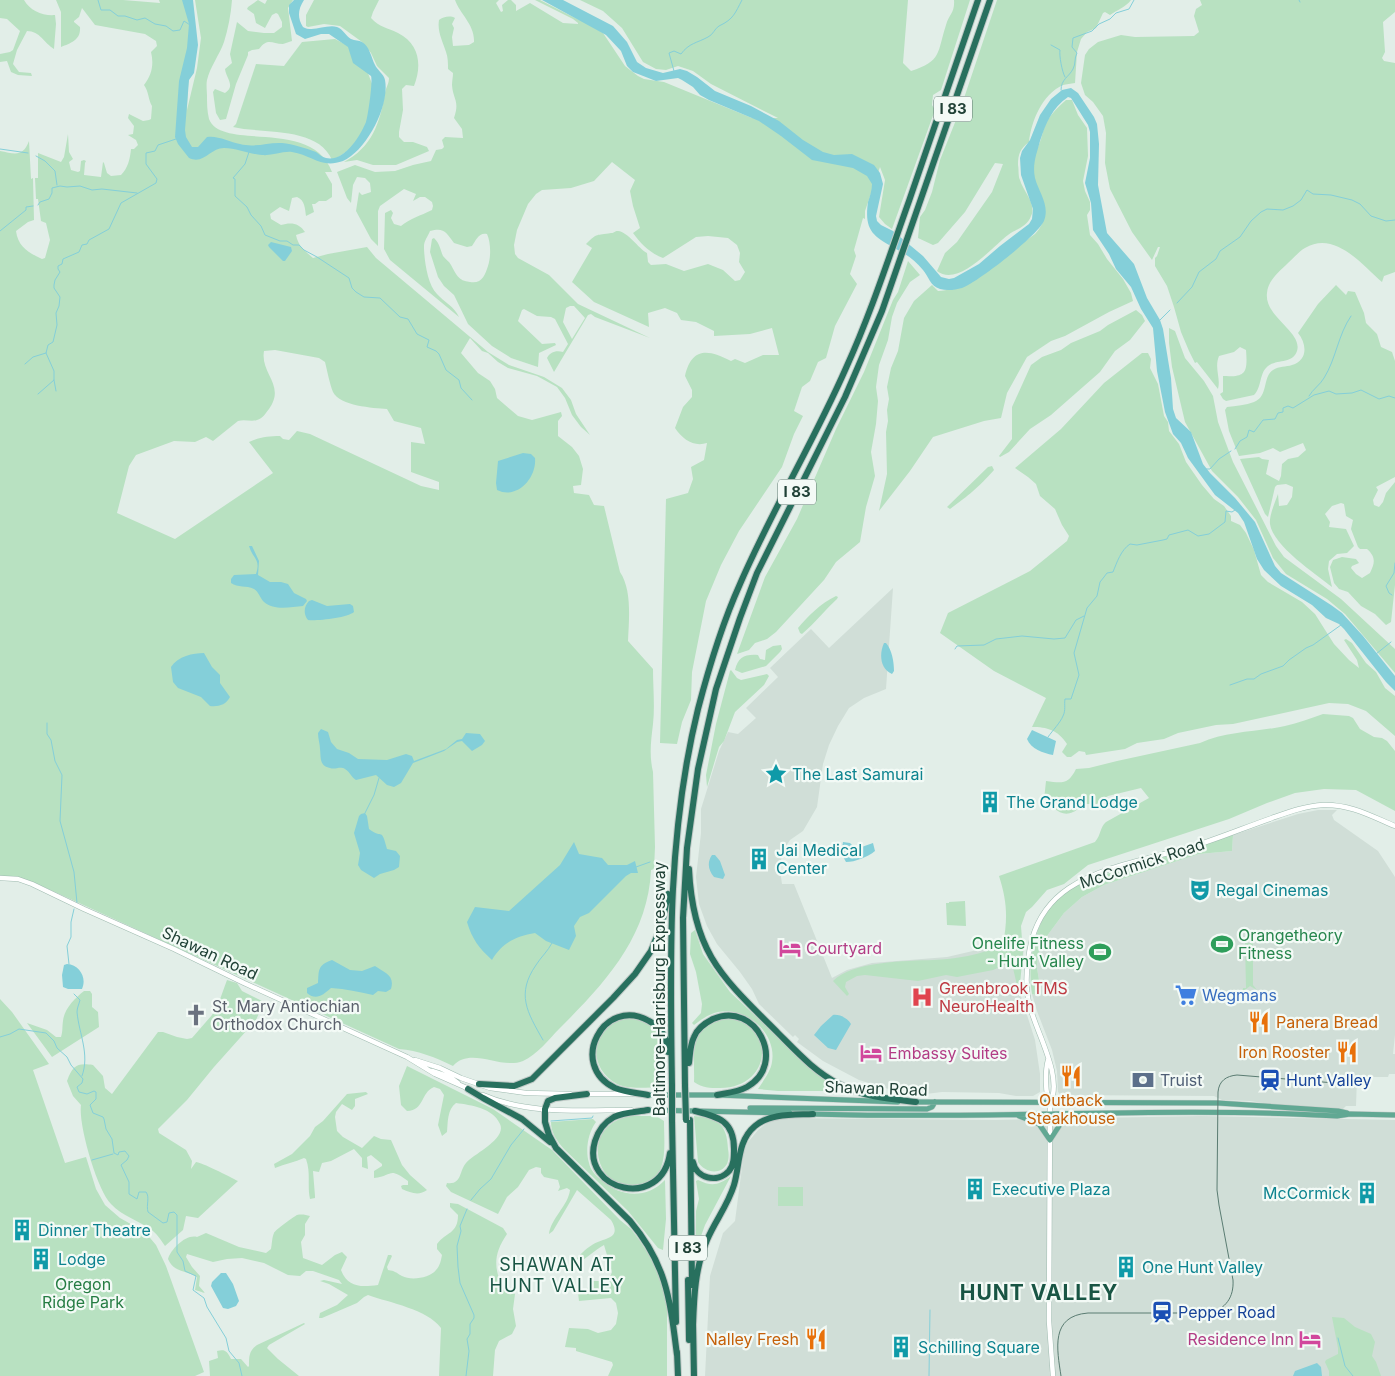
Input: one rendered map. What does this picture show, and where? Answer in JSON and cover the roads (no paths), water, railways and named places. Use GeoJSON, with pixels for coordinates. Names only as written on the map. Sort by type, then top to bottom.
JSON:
{"type":"FeatureCollection","features":[{"type":"Feature","properties":{"kind":"highway","name":"Baltimore-Harrisburg Expressway"},"geometry":{"type":"LineString","coordinates":[[678,1376],[672,1120],[671,938],[673,868],[680,801],[693,730],[728,612],[764,533],[845,370],[872,308],[978,0]]}},
{"type":"Feature","properties":{"kind":"highway","name":"Baltimore-Harrisburg Expressway"},"geometry":{"type":"LineString","coordinates":[[690,1376],[684,904],[687,848],[694,789],[707,727],[718,682],[740,618],[767,553],[834,419],[882,311],[990,0]]}},
{"type":"Feature","properties":{"kind":"highway"},"geometry":{"type":"LineString","coordinates":[[687,848],[690,851],[691,892],[697,924],[710,956],[730,984],[806,1061],[830,1079],[847,1088],[870,1096],[916,1102]]}},
{"type":"Feature","properties":{"kind":"highway"},"geometry":{"type":"LineString","coordinates":[[479,1084],[514,1086],[532,1079],[629,982],[646,958],[657,937],[665,912],[673,868]]}},
{"type":"Feature","properties":{"kind":"highway"},"geometry":{"type":"LineString","coordinates":[[684,976],[689,1064]]}},
{"type":"Feature","properties":{"kind":"highway"},"geometry":{"type":"LineString","coordinates":[[648,1094],[616,1088],[604,1081],[598,1073],[593,1063],[593,1047],[598,1033],[608,1022],[622,1016],[632,1015],[642,1017],[655,1025],[667,1042],[672,1082]]}},
{"type":"Feature","properties":{"kind":"highway"},"geometry":{"type":"LineString","coordinates":[[687,1086],[694,1038],[704,1025],[712,1020],[726,1016],[736,1017],[751,1024],[758,1030],[765,1044],[766,1055],[764,1065],[760,1075],[753,1083],[744,1088],[717,1095]]}},
{"type":"Feature","properties":{"kind":"highway"},"geometry":{"type":"LineString","coordinates":[[468,1089],[522,1118],[556,1148],[630,1221],[648,1244],[667,1287],[677,1355]]}},
{"type":"Feature","properties":{"kind":"highway"},"geometry":{"type":"LineString","coordinates":[[556,1148],[547,1130],[544,1109],[546,1103],[550,1099],[587,1094]]}},
{"type":"Feature","properties":{"kind":"highway"},"geometry":{"type":"LineString","coordinates":[[648,1110],[614,1117],[599,1131],[594,1145],[594,1156],[597,1166],[606,1179],[615,1185],[628,1189],[643,1187],[653,1183],[662,1174],[667,1164],[673,1132]]}},
{"type":"Feature","properties":{"kind":"highway"},"geometry":{"type":"LineString","coordinates":[[688,1120],[693,1165],[702,1176],[716,1178],[725,1174],[731,1168],[734,1157],[734,1140],[729,1128],[724,1121],[716,1116],[695,1111]]}},
{"type":"Feature","properties":{"kind":"highway"},"geometry":{"type":"LineString","coordinates":[[694,1326],[695,1287],[701,1257],[707,1240],[732,1191],[744,1138],[757,1124],[769,1118],[814,1114]]}},
{"type":"Feature","properties":{"kind":"highway"},"geometry":{"type":"LineString","coordinates":[[690,1142],[694,1376]]}},
{"type":"Feature","properties":{"kind":"main road","name":"McCormick Road"},"geometry":{"type":"LineString","coordinates":[[1053,1376],[1049,1321],[1050,1104],[1047,1097],[1046,1068],[1048,1060],[1029,1003],[1027,990],[1027,967],[1039,921],[1049,906],[1068,889],[1084,879],[1132,862],[1193,846],[1286,813],[1313,806],[1354,808],[1395,826]]}},
{"type":"Feature","properties":{"kind":"main road","name":"Shawan Road"},"geometry":{"type":"LineString","coordinates":[[0,878],[18,879],[32,884],[407,1057],[479,1084],[498,1089],[526,1093],[717,1095],[916,1102],[1050,1104],[1218,1103],[1338,1111],[1350,1114]]}},
{"type":"Feature","properties":{"kind":"main road","name":"Shawan Road"},"geometry":{"type":"LineString","coordinates":[[407,1057],[468,1089],[498,1101],[544,1109],[814,1114],[1277,1113],[1337,1116],[1350,1114],[1395,1115]]}},
{"type":"Feature","properties":{"kind":"main road"},"geometry":{"type":"LineString","coordinates":[[717,1111],[768,1107],[927,1108],[932,1107],[935,1102]]}},
{"type":"Feature","properties":{"kind":"main road"},"geometry":{"type":"LineString","coordinates":[[1277,1106],[1277,1113]]}},
{"type":"Feature","properties":{"kind":"main road"},"geometry":{"type":"LineString","coordinates":[[1014,1114],[1036,1122],[1042,1127],[1050,1140],[1062,1123],[1080,1114]]}},
{"type":"Feature","properties":{"kind":"water"},"geometry":{"type":"Polygon","coordinates":[[[182,0],[193,0],[198,45],[194,73],[189,80],[185,130],[186,137],[192,147],[198,147],[207,137],[215,137],[246,145],[290,144],[316,152],[325,158],[333,158],[345,152],[356,141],[367,119],[371,76],[353,63],[348,47],[329,34],[321,34],[305,39],[296,34],[289,13],[289,5],[294,0],[304,0],[299,14],[303,27],[311,29],[333,26],[341,29],[351,39],[362,42],[367,47],[376,67],[382,74],[385,80],[386,91],[384,102],[368,138],[352,156],[335,163],[322,162],[292,152],[262,155],[224,148],[203,158],[194,160],[189,158],[175,137],[179,81],[187,48],[189,24],[182,0]]]}},
{"type":"Feature","properties":{"kind":"water"},"geometry":{"type":"Polygon","coordinates":[[[542,0],[563,0],[613,26],[627,42],[637,62],[646,68],[663,73],[680,69],[687,71],[715,91],[751,106],[779,121],[803,140],[823,152],[834,155],[852,154],[874,165],[880,173],[883,184],[876,216],[877,221],[893,231],[923,256],[941,277],[949,279],[979,264],[1029,224],[1032,219],[1033,209],[1021,175],[1020,158],[1022,151],[1030,140],[1040,115],[1051,99],[1062,90],[1071,88],[1078,93],[1097,124],[1099,144],[1098,185],[1107,233],[1134,264],[1147,298],[1163,329],[1171,378],[1173,409],[1176,418],[1191,432],[1203,464],[1255,522],[1275,566],[1281,573],[1342,613],[1395,676],[1395,691],[1339,624],[1326,618],[1312,605],[1281,586],[1264,570],[1257,559],[1244,522],[1238,513],[1215,495],[1173,434],[1165,412],[1157,371],[1153,328],[1141,309],[1131,287],[1116,269],[1109,254],[1093,230],[1091,203],[1085,183],[1090,158],[1090,132],[1088,125],[1071,98],[1068,97],[1062,101],[1050,116],[1042,134],[1035,159],[1035,178],[1046,210],[1044,221],[1019,247],[981,277],[962,288],[943,290],[934,286],[914,260],[881,240],[872,232],[867,220],[867,212],[872,184],[867,176],[853,168],[812,160],[759,121],[709,100],[678,78],[656,81],[633,72],[627,66],[621,51],[606,35],[542,0]]]}},
{"type":"Feature","properties":{"kind":"water"},"geometry":{"type":"Polygon","coordinates":[[[271,242],[291,247],[292,251],[285,261],[269,247],[268,245],[271,242]]]}},
{"type":"Feature","properties":{"kind":"water"},"geometry":{"type":"Polygon","coordinates":[[[523,453],[531,454],[535,458],[535,466],[529,480],[518,490],[512,492],[497,490],[498,461],[523,453]]]}},
{"type":"Feature","properties":{"kind":"water"},"geometry":{"type":"Polygon","coordinates":[[[249,546],[252,546],[259,561],[258,575],[270,582],[288,584],[294,593],[306,599],[307,601],[303,606],[273,607],[264,602],[254,589],[231,583],[234,575],[256,574],[258,565],[249,546]]]}},
{"type":"Feature","properties":{"kind":"water"},"geometry":{"type":"Polygon","coordinates":[[[312,600],[327,606],[350,604],[353,606],[354,612],[339,617],[308,620],[305,615],[305,608],[307,603],[312,600]]]}},
{"type":"Feature","properties":{"kind":"water"},"geometry":{"type":"Polygon","coordinates":[[[884,643],[890,649],[892,656],[894,671],[892,674],[883,665],[881,652],[884,643]]]}},
{"type":"Feature","properties":{"kind":"water"},"geometry":{"type":"Polygon","coordinates":[[[204,653],[212,667],[220,675],[220,683],[230,697],[222,705],[210,706],[201,697],[178,688],[173,682],[171,667],[174,663],[186,656],[204,653]]]}},
{"type":"Feature","properties":{"kind":"water"},"geometry":{"type":"Polygon","coordinates":[[[321,729],[328,732],[331,742],[337,749],[349,753],[358,759],[387,760],[406,754],[412,756],[414,761],[446,749],[457,740],[462,739],[466,733],[480,734],[485,741],[472,751],[462,741],[457,742],[444,751],[413,763],[401,783],[394,787],[387,785],[376,775],[356,780],[345,769],[326,767],[322,763],[321,758],[318,733],[321,729]]]}},
{"type":"Feature","properties":{"kind":"water"},"geometry":{"type":"Polygon","coordinates":[[[1032,730],[1056,741],[1053,755],[1038,750],[1031,745],[1027,739],[1032,730]]]}},
{"type":"Feature","properties":{"kind":"water"},"geometry":{"type":"Polygon","coordinates":[[[365,813],[369,829],[381,834],[387,849],[396,851],[400,856],[399,867],[374,878],[361,870],[358,865],[360,853],[354,833],[359,816],[365,813]]]}},
{"type":"Feature","properties":{"kind":"water"},"geometry":{"type":"Polygon","coordinates":[[[574,842],[579,854],[602,858],[608,865],[627,865],[635,861],[638,873],[631,873],[626,876],[589,913],[580,917],[574,926],[576,936],[569,950],[546,941],[535,933],[510,941],[500,949],[492,960],[476,943],[467,922],[475,907],[509,911],[560,865],[574,842]]]}},
{"type":"Feature","properties":{"kind":"water"},"geometry":{"type":"Polygon","coordinates":[[[843,842],[850,843],[856,849],[873,843],[875,851],[861,859],[846,862],[841,853],[843,842]]]}},
{"type":"Feature","properties":{"kind":"water"},"geometry":{"type":"Polygon","coordinates":[[[712,855],[715,855],[720,861],[725,875],[723,879],[714,877],[710,872],[709,863],[712,855]]]}},
{"type":"Feature","properties":{"kind":"water"},"geometry":{"type":"Polygon","coordinates":[[[332,960],[350,970],[362,971],[375,966],[390,977],[392,980],[391,989],[386,992],[378,991],[373,995],[331,988],[319,996],[313,997],[307,993],[307,988],[318,983],[321,966],[332,960]]]}},
{"type":"Feature","properties":{"kind":"water"},"geometry":{"type":"Polygon","coordinates":[[[67,964],[79,969],[84,981],[82,989],[63,987],[62,975],[64,965],[67,964]]]}},
{"type":"Feature","properties":{"kind":"water"},"geometry":{"type":"Polygon","coordinates":[[[833,1015],[843,1017],[851,1024],[836,1050],[828,1048],[814,1035],[833,1015]]]}},
{"type":"Feature","properties":{"kind":"water"},"geometry":{"type":"Polygon","coordinates":[[[221,1273],[226,1273],[233,1284],[239,1301],[236,1306],[228,1309],[223,1308],[211,1286],[212,1282],[221,1273]]]}},
{"type":"Feature","properties":{"kind":"water"},"geometry":{"type":"Polygon","coordinates":[[[1317,1363],[1321,1367],[1322,1376],[1293,1376],[1295,1371],[1317,1363]]]}},
{"type":"Feature","properties":{"kind":"waterway"},"geometry":{"type":"LineString","coordinates":[[98,0],[101,10],[110,10],[118,16],[137,20],[145,18],[155,24],[166,26],[173,31],[180,30],[184,21],[190,25]]}},
{"type":"Feature","properties":{"kind":"waterway"},"geometry":{"type":"LineString","coordinates":[[674,71],[669,53],[674,51],[681,54],[690,45],[710,36],[718,27],[731,18],[742,0]]}},
{"type":"Feature","properties":{"kind":"waterway"},"geometry":{"type":"LineString","coordinates":[[1061,90],[1062,83],[1071,72],[1077,53],[1072,47],[1073,38],[1092,31],[1116,13],[1129,9],[1134,0]]}},
{"type":"Feature","properties":{"kind":"waterway"},"geometry":{"type":"LineString","coordinates":[[1051,45],[1060,50],[1061,64],[1065,77]]}},
{"type":"Feature","properties":{"kind":"waterway"},"geometry":{"type":"LineString","coordinates":[[38,394],[54,380],[54,371],[46,353],[48,345],[53,342],[57,325],[56,313],[60,297],[54,285],[60,272],[58,266],[62,264],[63,259],[79,252],[82,245],[87,244],[89,240],[109,229],[121,203],[156,183],[157,179],[146,164],[146,153],[155,151],[158,145],[176,139]]}},
{"type":"Feature","properties":{"kind":"waterway"},"geometry":{"type":"LineString","coordinates":[[0,149],[28,153]]}},
{"type":"Feature","properties":{"kind":"waterway"},"geometry":{"type":"LineString","coordinates":[[249,152],[245,164],[233,178],[235,179],[235,196],[247,207],[251,215],[261,226],[265,235],[280,241],[287,241],[293,245],[299,245],[349,278],[352,288],[356,292],[364,297],[380,298],[400,317],[408,319],[417,334],[429,340],[427,347],[439,354],[446,370],[459,380],[461,388],[472,400]]}},
{"type":"Feature","properties":{"kind":"waterway"},"geometry":{"type":"LineString","coordinates":[[36,156],[45,161],[55,171],[57,185]]}},
{"type":"Feature","properties":{"kind":"waterway"},"geometry":{"type":"LineString","coordinates":[[38,205],[40,202],[49,199],[52,188],[60,186],[80,186],[92,190],[102,189],[137,193]]}},
{"type":"Feature","properties":{"kind":"waterway"},"geometry":{"type":"LineString","coordinates":[[1177,303],[1192,287],[1199,272],[1216,259],[1220,251],[1240,237],[1251,221],[1261,212],[1267,209],[1283,210],[1293,206],[1301,200],[1307,190],[1313,194],[1331,195],[1352,200],[1360,204],[1371,216],[1386,221],[1395,220]]}},
{"type":"Feature","properties":{"kind":"waterway"},"geometry":{"type":"LineString","coordinates":[[0,231],[26,210],[26,207],[33,206]]}},
{"type":"Feature","properties":{"kind":"waterway"},"geometry":{"type":"LineString","coordinates":[[1160,320],[1170,310]]}},
{"type":"Feature","properties":{"kind":"waterway"},"geometry":{"type":"LineString","coordinates":[[1309,396],[1328,371],[1343,331],[1351,316]]}},
{"type":"Feature","properties":{"kind":"waterway"},"geometry":{"type":"LineString","coordinates":[[25,364],[33,357],[46,353]]}},
{"type":"Feature","properties":{"kind":"waterway"},"geometry":{"type":"LineString","coordinates":[[54,380],[56,391]]}},
{"type":"Feature","properties":{"kind":"waterway"},"geometry":{"type":"LineString","coordinates":[[1235,449],[1240,441],[1247,437],[1249,430],[1254,432],[1263,420],[1275,419],[1278,413],[1283,412],[1283,408],[1288,406],[1293,408],[1314,395],[1329,391],[1336,394],[1352,393],[1361,390],[1379,399],[1389,396],[1395,398]]}},
{"type":"Feature","properties":{"kind":"waterway"},"geometry":{"type":"LineString","coordinates":[[1205,469],[1210,469],[1219,459],[1231,451]]}},
{"type":"Feature","properties":{"kind":"waterway"},"geometry":{"type":"LineString","coordinates":[[1048,737],[1062,719],[1065,699],[1071,699],[1079,675],[1074,653],[1087,608],[1097,596],[1100,582],[1107,573],[1113,572],[1124,550],[1130,544],[1137,545],[1163,540],[1167,539],[1169,535],[1188,530],[1198,536],[1209,534],[1225,522],[1226,511],[1232,512],[1235,510]]}},
{"type":"Feature","properties":{"kind":"waterway"},"geometry":{"type":"LineString","coordinates":[[1392,595],[1386,586],[1394,573],[1395,563]]}},
{"type":"Feature","properties":{"kind":"waterway"},"geometry":{"type":"LineString","coordinates":[[955,649],[957,646],[984,645],[996,639],[1022,636],[1054,639],[1065,638],[1076,620],[1084,616]]}},
{"type":"Feature","properties":{"kind":"waterway"},"geometry":{"type":"LineString","coordinates":[[1230,685],[1247,679],[1254,679],[1261,674],[1283,666],[1341,625]]}},
{"type":"Feature","properties":{"kind":"waterway"},"geometry":{"type":"LineString","coordinates":[[1376,654],[1391,642]]}},
{"type":"Feature","properties":{"kind":"waterway"},"geometry":{"type":"LineString","coordinates":[[47,723],[47,734],[51,740],[55,761],[62,775],[60,821],[74,872],[77,903]]}},
{"type":"Feature","properties":{"kind":"waterway"},"geometry":{"type":"LineString","coordinates":[[365,813],[374,795],[379,778]]}},
{"type":"Feature","properties":{"kind":"waterway"},"geometry":{"type":"LineString","coordinates":[[636,867],[650,862]]}},
{"type":"Feature","properties":{"kind":"waterway"},"geometry":{"type":"LineString","coordinates":[[69,964],[67,946],[71,937],[71,922],[74,909]]}},
{"type":"Feature","properties":{"kind":"waterway"},"geometry":{"type":"LineString","coordinates":[[543,1040],[528,1012],[525,994],[530,975],[552,943]]}},
{"type":"Feature","properties":{"kind":"waterway"},"geometry":{"type":"LineString","coordinates":[[74,994],[80,1000],[77,1012],[85,1060],[82,1076]]}},
{"type":"Feature","properties":{"kind":"waterway"},"geometry":{"type":"LineString","coordinates":[[0,1037],[19,1029],[46,1033],[83,1079],[82,1083],[77,1087],[79,1092],[87,1094],[96,1092],[96,1099],[90,1105],[93,1113],[103,1117],[106,1129],[112,1139],[114,1153],[118,1155],[119,1152],[125,1151],[129,1156],[121,1165],[129,1182],[129,1194],[137,1199],[139,1192],[146,1192],[148,1196],[148,1212],[163,1223],[167,1222],[169,1213],[174,1212],[177,1215],[177,1252],[183,1261],[185,1271],[196,1276],[193,1290],[204,1298],[207,1307],[226,1338],[229,1351],[239,1363],[242,1376]]}},
{"type":"Feature","properties":{"kind":"waterway"},"geometry":{"type":"LineString","coordinates":[[551,1121],[592,1118],[593,1116]]}},
{"type":"Feature","properties":{"kind":"waterway"},"geometry":{"type":"LineString","coordinates":[[471,1200],[491,1179],[511,1145],[524,1129]]}},
{"type":"Feature","properties":{"kind":"waterway"},"geometry":{"type":"LineString","coordinates":[[92,1160],[113,1154]]}},
{"type":"Feature","properties":{"kind":"waterway"},"geometry":{"type":"LineString","coordinates":[[466,1376],[469,1351],[467,1339],[474,1315],[460,1283],[457,1246],[461,1231],[460,1226],[467,1209]]}},
{"type":"Feature","properties":{"kind":"waterway"},"geometry":{"type":"LineString","coordinates":[[929,1376],[930,1310]]}},
{"type":"Feature","properties":{"kind":"waterway"},"geometry":{"type":"LineString","coordinates":[[1338,1338],[1345,1366],[1353,1376]]}},
{"type":"Feature","properties":{"kind":"tram line"},"geometry":{"type":"LineString","coordinates":[[1061,1376],[1058,1355],[1059,1336],[1067,1320],[1076,1315],[1088,1313],[1209,1313],[1220,1309],[1228,1301],[1232,1292],[1233,1280],[1217,1190],[1218,1092],[1224,1080],[1237,1075],[1347,1084]]}},
{"type":"Feature","properties":{"kind":"place","name":"The Last Samurai"},"geometry":{"type":"Point","coordinates":[776,774]}},
{"type":"Feature","properties":{"kind":"place","name":"The Grand Lodge"},"geometry":{"type":"Point","coordinates":[990,802]}},
{"type":"Feature","properties":{"kind":"place","name":"Jai Medical Center"},"geometry":{"type":"Point","coordinates":[759,859]}},
{"type":"Feature","properties":{"kind":"place","name":"Regal Cinemas"},"geometry":{"type":"Point","coordinates":[1200,890]}},
{"type":"Feature","properties":{"kind":"place","name":"Orangetheory Fitness"},"geometry":{"type":"Point","coordinates":[1222,944]}},
{"type":"Feature","properties":{"kind":"place","name":"Courtyard"},"geometry":{"type":"Point","coordinates":[790,948]}},
{"type":"Feature","properties":{"kind":"place","name":"Onelife Fitness - Hunt Valley"},"geometry":{"type":"Point","coordinates":[1100,952]}},
{"type":"Feature","properties":{"kind":"place","name":"Wegmans"},"geometry":{"type":"Point","coordinates":[1186,995]}},
{"type":"Feature","properties":{"kind":"place","name":"Greenbrook TMS NeuroHealth"},"geometry":{"type":"Point","coordinates":[922,997]}},
{"type":"Feature","properties":{"kind":"place","name":"St. Mary Antiochian Orthodox Church"},"geometry":{"type":"Point","coordinates":[196,1015]}},
{"type":"Feature","properties":{"kind":"place","name":"Panera Bread"},"geometry":{"type":"Point","coordinates":[1259,1022]}},
{"type":"Feature","properties":{"kind":"place","name":"Iron Rooster"},"geometry":{"type":"Point","coordinates":[1347,1052]}},
{"type":"Feature","properties":{"kind":"place","name":"Embassy Suites"},"geometry":{"type":"Point","coordinates":[871,1053]}},
{"type":"Feature","properties":{"kind":"place","name":"Outback Steakhouse"},"geometry":{"type":"Point","coordinates":[1071,1076]}},
{"type":"Feature","properties":{"kind":"place","name":"Truist"},"geometry":{"type":"Point","coordinates":[1143,1080]}},
{"type":"Feature","properties":{"kind":"place","name":"Hunt Valley"},"geometry":{"type":"Point","coordinates":[1270,1080]}},
{"type":"Feature","properties":{"kind":"place","name":"Executive Plaza"},"geometry":{"type":"Point","coordinates":[975,1189]}},
{"type":"Feature","properties":{"kind":"place","name":"McCormick"},"geometry":{"type":"Point","coordinates":[1367,1193]}},
{"type":"Feature","properties":{"kind":"place","name":"Dinner Theatre"},"geometry":{"type":"Point","coordinates":[22,1230]}},
{"type":"Feature","properties":{"kind":"place","name":"Lodge"},"geometry":{"type":"Point","coordinates":[41,1259]}},
{"type":"Feature","properties":{"kind":"place","name":"One Hunt Valley"},"geometry":{"type":"Point","coordinates":[1126,1267]}},
{"type":"Feature","properties":{"kind":"place","name":"Pepper Road"},"geometry":{"type":"Point","coordinates":[1162,1312]}},
{"type":"Feature","properties":{"kind":"place","name":"Nalley Fresh"},"geometry":{"type":"Point","coordinates":[816,1339]}},
{"type":"Feature","properties":{"kind":"place","name":"Residence Inn"},"geometry":{"type":"Point","coordinates":[1310,1339]}},
{"type":"Feature","properties":{"kind":"place","name":"Schilling Square"},"geometry":{"type":"Point","coordinates":[901,1347]}},
{"type":"Feature","properties":{"kind":"district","name":"SHAWAN AT HUNT VALLEY"},"geometry":{"type":"Point","coordinates":[557,1275]}},
{"type":"Feature","properties":{"kind":"district","name":"HUNT VALLEY"},"geometry":{"type":"Point","coordinates":[1039,1293]}},
{"type":"Feature","properties":{"kind":"park label","name":"Oregon Ridge Park"},"geometry":{"type":"Point","coordinates":[83,1293]}}]}
